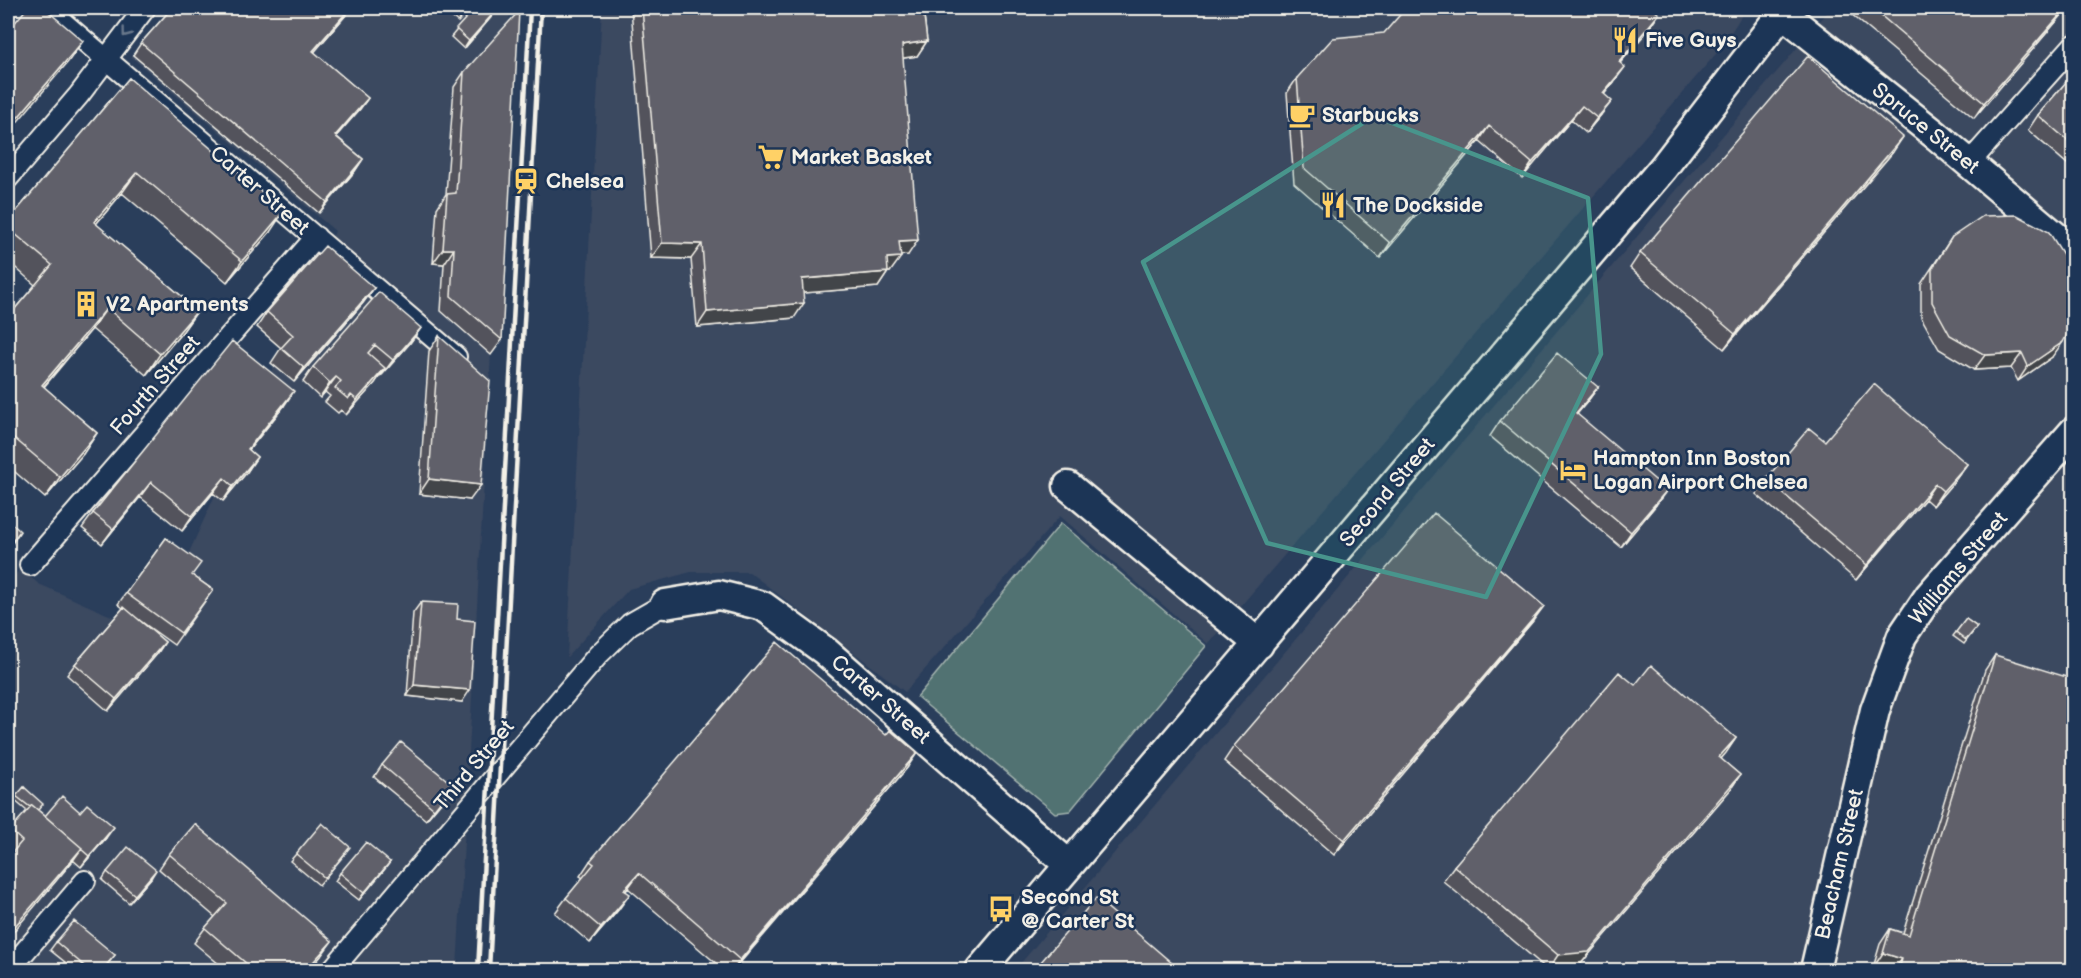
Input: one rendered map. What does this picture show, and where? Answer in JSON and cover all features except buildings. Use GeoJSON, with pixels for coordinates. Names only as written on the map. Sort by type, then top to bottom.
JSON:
{"type":"FeatureCollection","features":[{"type":"Feature","properties":{"kind":"main road","name":"Spruce Street"},"geometry":{"type":"LineString","coordinates":[[1782,9],[2073,252]]}},
{"type":"Feature","properties":{"kind":"main road","name":"Second Street"},"geometry":{"type":"LineString","coordinates":[[980,970],[1663,168],[1782,9]]}},
{"type":"Feature","properties":{"kind":"main road","name":"Williams Street"},"geometry":{"type":"LineString","coordinates":[[1863,758],[1881,691],[1902,636],[1929,596],[2073,431]]}},
{"type":"Feature","properties":{"kind":"main road"},"geometry":{"type":"LineString","coordinates":[[1068,486],[1259,644]]}},
{"type":"Feature","properties":{"kind":"main road","name":"Carter Street"},"geometry":{"type":"LineString","coordinates":[[665,604],[719,595],[763,606],[825,651],[1069,865]]}},
{"type":"Feature","properties":{"kind":"main road","name":"Beacham Street"},"geometry":{"type":"LineString","coordinates":[[1815,970],[1863,758]]}},
{"type":"Feature","properties":{"kind":"street","name":"Carter Street"},"geometry":{"type":"LineString","coordinates":[[46,8],[474,372]]}},
{"type":"Feature","properties":{"kind":"street"},"geometry":{"type":"LineString","coordinates":[[8,178],[145,8]]}},
{"type":"Feature","properties":{"kind":"street"},"geometry":{"type":"LineString","coordinates":[[1969,163],[2073,45]]}},
{"type":"Feature","properties":{"kind":"street","name":"Fourth Street"},"geometry":{"type":"LineString","coordinates":[[30,565],[316,237]]}},
{"type":"Feature","properties":{"kind":"street","name":"Third Street"},"geometry":{"type":"LineString","coordinates":[[332,970],[598,655],[630,624],[665,604]]}},
{"type":"Feature","properties":{"kind":"street"},"geometry":{"type":"LineString","coordinates":[[9,970],[85,881]]}},
{"type":"Feature","properties":{"kind":"highlighted area"},"geometry":{"type":"Polygon","coordinates":[[[1374,116],[1588,198],[1601,354],[1486,597],[1267,543],[1143,262],[1374,116]]]}},
{"type":"Feature","properties":{"kind":"shaded area"},"geometry":{"type":"Polygon","coordinates":[[[173,8],[510,8],[457,970],[8,970],[8,584],[20,569],[39,584],[152,634],[335,231],[131,57],[173,8]]]}},
{"type":"Feature","properties":{"kind":"shaded area"},"geometry":{"type":"Polygon","coordinates":[[[602,8],[1739,8],[1744,12],[1721,48],[1208,644],[1060,516],[905,692],[749,572],[691,572],[629,589],[567,657],[602,8]]]}},
{"type":"Feature","properties":{"kind":"shaded area"},"geometry":{"type":"Polygon","coordinates":[[[1831,8],[2073,8],[2073,970],[1015,970],[1831,8]]]}},
{"type":"Feature","properties":{"kind":"green space"},"geometry":{"type":"Polygon","coordinates":[[[1061,523],[1206,646],[1070,811],[1055,813],[917,697],[1061,523]]]}},
{"type":"Feature","properties":{"kind":"railway"},"geometry":{"type":"LineString","coordinates":[[478,970],[530,8]]}},
{"type":"Feature","properties":{"kind":"railway"},"geometry":{"type":"LineString","coordinates":[[489,970],[541,8]]}},
{"type":"Feature","properties":{"kind":"place","name":"Five Guys"},"geometry":{"type":"Point","coordinates":[1625,40]}},
{"type":"Feature","properties":{"kind":"place","name":"Starbucks"},"geometry":{"type":"Point","coordinates":[1302,115]}},
{"type":"Feature","properties":{"kind":"place","name":"Market Basket"},"geometry":{"type":"Point","coordinates":[771,157]}},
{"type":"Feature","properties":{"kind":"place","name":"Chelsea"},"geometry":{"type":"Point","coordinates":[526,181]}},
{"type":"Feature","properties":{"kind":"place","name":"The Dockside"},"geometry":{"type":"Point","coordinates":[1333,205]}},
{"type":"Feature","properties":{"kind":"place","name":"V2 Apartments"},"geometry":{"type":"Point","coordinates":[86,304]}},
{"type":"Feature","properties":{"kind":"place","name":"Hampton Inn Boston Logan Airport Chelsea"},"geometry":{"type":"Point","coordinates":[1573,470]}},
{"type":"Feature","properties":{"kind":"place","name":"Second St @ Carter St"},"geometry":{"type":"Point","coordinates":[1001,909]}}]}
